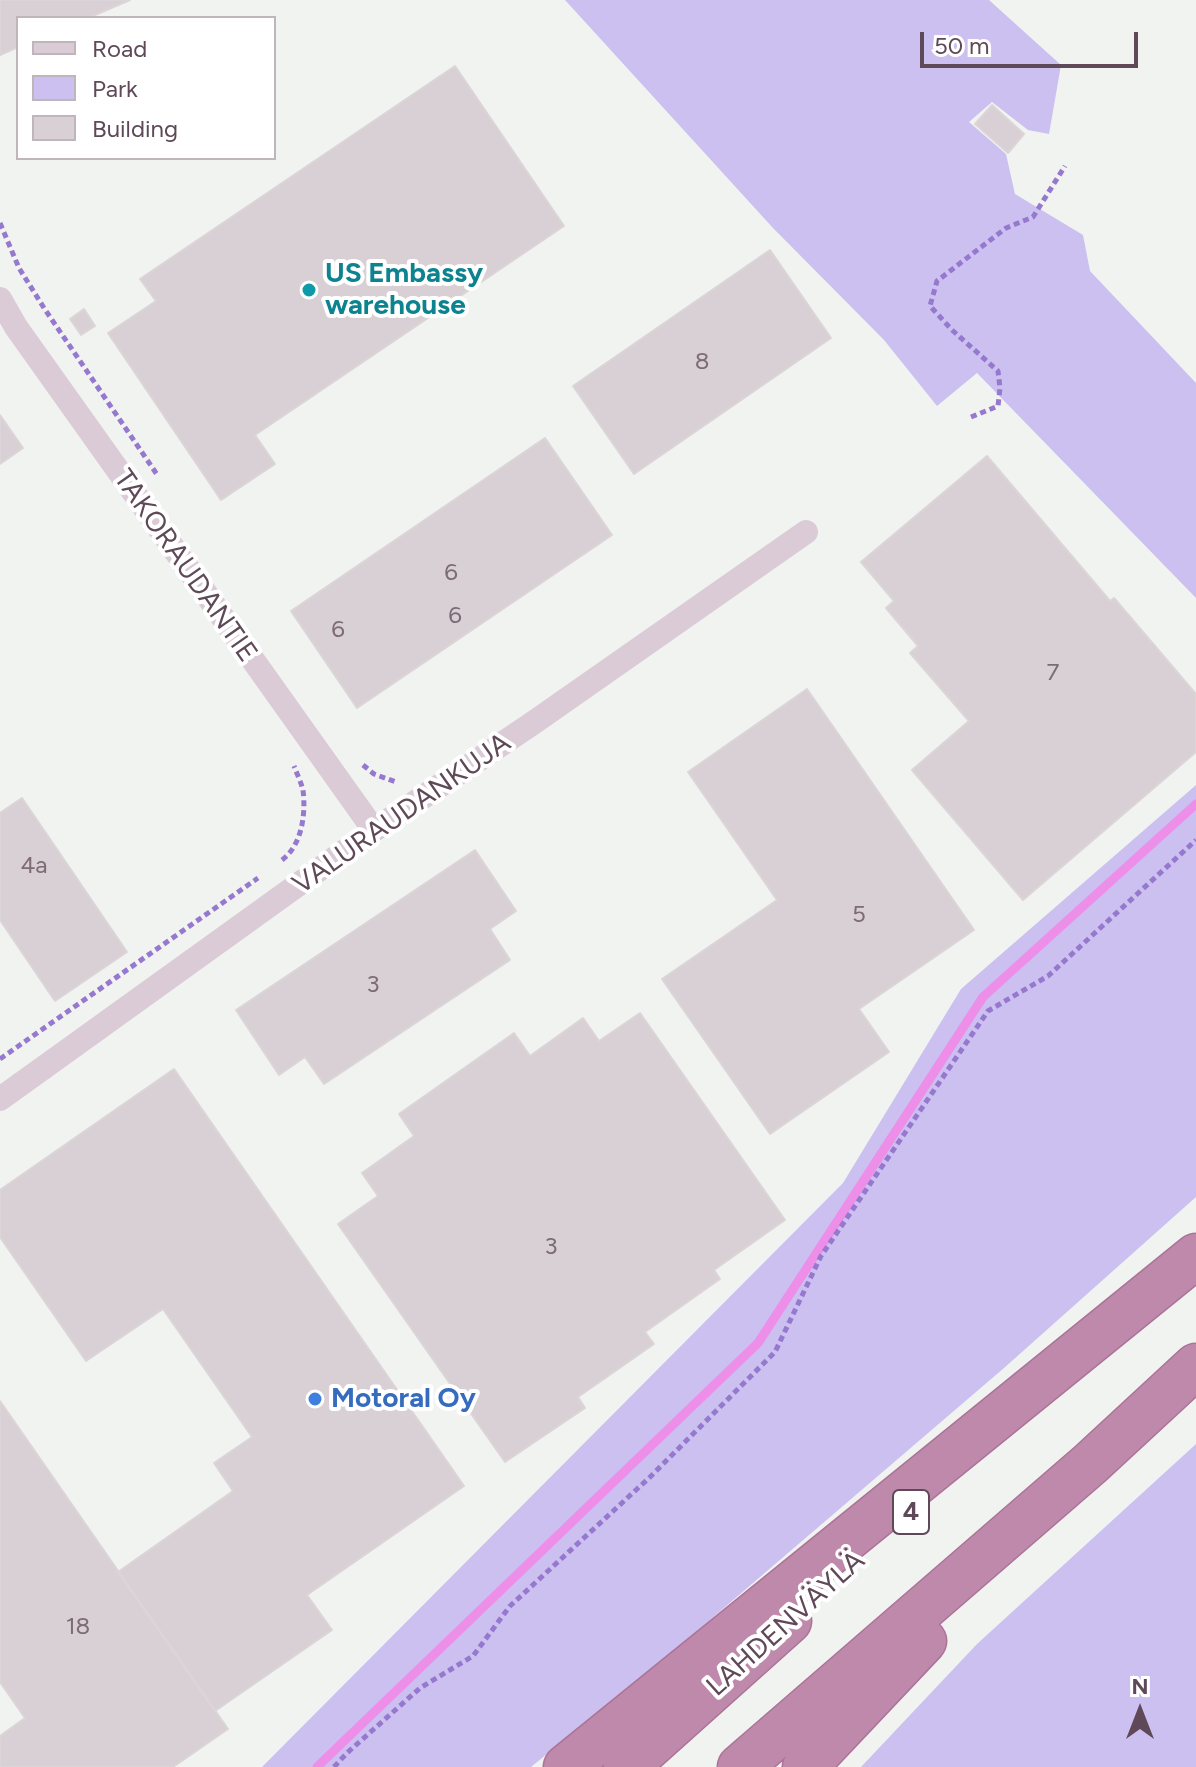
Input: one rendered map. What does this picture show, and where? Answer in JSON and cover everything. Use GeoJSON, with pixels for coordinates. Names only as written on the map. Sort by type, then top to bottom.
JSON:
{"type":"FeatureCollection","features":[{"type":"Feature","properties":{"kind":"highway"},"geometry":{"type":"LineString","coordinates":[[566,1767],[1196,1256]]}},
{"type":"Feature","properties":{"kind":"highway","name":"LAHDENVÄYLÄ"},"geometry":{"type":"LineString","coordinates":[[626,1767],[1196,1256]]}},
{"type":"Feature","properties":{"kind":"highway"},"geometry":{"type":"LineString","coordinates":[[740,1767],[1090,1464],[1196,1366]]}},
{"type":"Feature","properties":{"kind":"highway"},"geometry":{"type":"LineString","coordinates":[[805,1767],[1090,1464]]}},
{"type":"Feature","properties":{"kind":"street","name":"TAKORAUDANTIE"},"geometry":{"type":"LineString","coordinates":[[0,299],[43,366],[374,830]]}},
{"type":"Feature","properties":{"kind":"street","name":"VALURAUDANKUJA"},"geometry":{"type":"LineString","coordinates":[[0,1099],[374,830],[806,532]]}},
{"type":"Feature","properties":{"kind":"path"},"geometry":{"type":"LineString","coordinates":[[971,417],[998,406],[998,371],[930,306],[937,281],[1006,228],[1033,217],[1065,166]]}},
{"type":"Feature","properties":{"kind":"path"},"geometry":{"type":"LineString","coordinates":[[0,223],[19,268],[165,487]]}},
{"type":"Feature","properties":{"kind":"path"},"geometry":{"type":"LineString","coordinates":[[355,754],[364,767],[374,774],[401,784]]}},
{"type":"Feature","properties":{"kind":"path"},"geometry":{"type":"LineString","coordinates":[[275,865],[287,857],[302,827],[303,788],[293,765]]}},
{"type":"Feature","properties":{"kind":"path"},"geometry":{"type":"LineString","coordinates":[[334,1767],[420,1688],[473,1656],[510,1606],[649,1478],[775,1352],[821,1256],[988,1011],[1048,976],[1196,840]]}},
{"type":"Feature","properties":{"kind":"path"},"geometry":{"type":"LineString","coordinates":[[0,1059],[263,874]]}},
{"type":"Feature","properties":{"kind":"green space"},"geometry":{"type":"Polygon","coordinates":[[[565,0],[989,0],[1061,65],[1049,134],[1028,130],[992,102],[969,122],[1006,154],[1015,194],[1083,235],[1090,271],[1196,383],[1196,598],[977,373],[937,406],[884,340],[773,228],[565,0]]]}},
{"type":"Feature","properties":{"kind":"green space"},"geometry":{"type":"Polygon","coordinates":[[[1196,785],[1196,1197],[1004,1368],[697,1631],[531,1767],[262,1767],[843,1183],[961,989],[1196,785]]]}},
{"type":"Feature","properties":{"kind":"green space"},"geometry":{"type":"Polygon","coordinates":[[[1196,1444],[1196,1767],[861,1767],[977,1644],[1196,1444]]]}},
{"type":"Feature","properties":{"kind":"building"},"geometry":{"type":"Polygon","coordinates":[[[0,0],[130,0],[93,16],[16,16],[16,48],[0,55],[0,0]]]}},
{"type":"Feature","properties":{"kind":"building","name":"US Embassy warehouse"},"geometry":{"type":"Polygon","coordinates":[[[455,66],[564,226],[255,435],[275,464],[221,500],[108,333],[156,301],[140,279],[455,66]]]}},
{"type":"Feature","properties":{"kind":"building"},"geometry":{"type":"Polygon","coordinates":[[[992,105],[1024,134],[1008,153],[975,124],[992,105]]]}},
{"type":"Feature","properties":{"kind":"building"},"geometry":{"type":"Polygon","coordinates":[[[770,250],[831,338],[634,474],[573,386],[770,250]]]}},
{"type":"Feature","properties":{"kind":"building"},"geometry":{"type":"Polygon","coordinates":[[[84,309],[95,326],[81,335],[70,319],[84,309]]]}},
{"type":"Feature","properties":{"kind":"building"},"geometry":{"type":"Polygon","coordinates":[[[0,415],[23,448],[0,464],[0,415]]]}},
{"type":"Feature","properties":{"kind":"building"},"geometry":{"type":"Polygon","coordinates":[[[545,438],[612,535],[357,708],[291,611],[545,438]]]}},
{"type":"Feature","properties":{"kind":"building"},"geometry":{"type":"Polygon","coordinates":[[[987,456],[1110,601],[1114,598],[1196,694],[1196,752],[1023,900],[912,770],[969,721],[910,653],[918,646],[886,608],[894,601],[861,562],[987,456]]]}},
{"type":"Feature","properties":{"kind":"building"},"geometry":{"type":"Polygon","coordinates":[[[807,689],[974,930],[859,1009],[889,1052],[770,1134],[662,979],[777,900],[688,772],[807,689]]]}},
{"type":"Feature","properties":{"kind":"building"},"geometry":{"type":"Polygon","coordinates":[[[22,798],[127,952],[55,1001],[0,920],[0,813],[22,798]]]}},
{"type":"Feature","properties":{"kind":"building"},"geometry":{"type":"Polygon","coordinates":[[[475,850],[516,911],[490,929],[510,960],[324,1084],[305,1057],[279,1075],[236,1010],[475,850]]]}},
{"type":"Feature","properties":{"kind":"building"},"geometry":{"type":"Polygon","coordinates":[[[640,1013],[785,1220],[714,1270],[720,1279],[645,1332],[654,1344],[578,1397],[585,1408],[505,1462],[338,1224],[378,1196],[362,1173],[414,1136],[399,1114],[514,1033],[530,1056],[583,1018],[599,1041],[640,1013]]]}},
{"type":"Feature","properties":{"kind":"building","name":"Motoral Oy"},"geometry":{"type":"Polygon","coordinates":[[[174,1069],[464,1486],[307,1595],[332,1630],[215,1711],[118,1572],[233,1491],[214,1463],[252,1437],[163,1309],[86,1361],[0,1237],[0,1190],[174,1069]]]}},
{"type":"Feature","properties":{"kind":"building"},"geometry":{"type":"Polygon","coordinates":[[[0,1401],[228,1729],[173,1767],[0,1767],[0,1736],[25,1718],[0,1682],[0,1401]]]}},
{"type":"Feature","properties":{"kind":"waterway"},"geometry":{"type":"LineString","coordinates":[[317,1767],[758,1343],[983,997],[1196,804]]}},
{"type":"Feature","properties":{"kind":"place","name":"US Embassy warehouse"},"geometry":{"type":"Point","coordinates":[309,290]}},
{"type":"Feature","properties":{"kind":"place","name":"Motoral Oy"},"geometry":{"type":"Point","coordinates":[315,1399]}}]}
